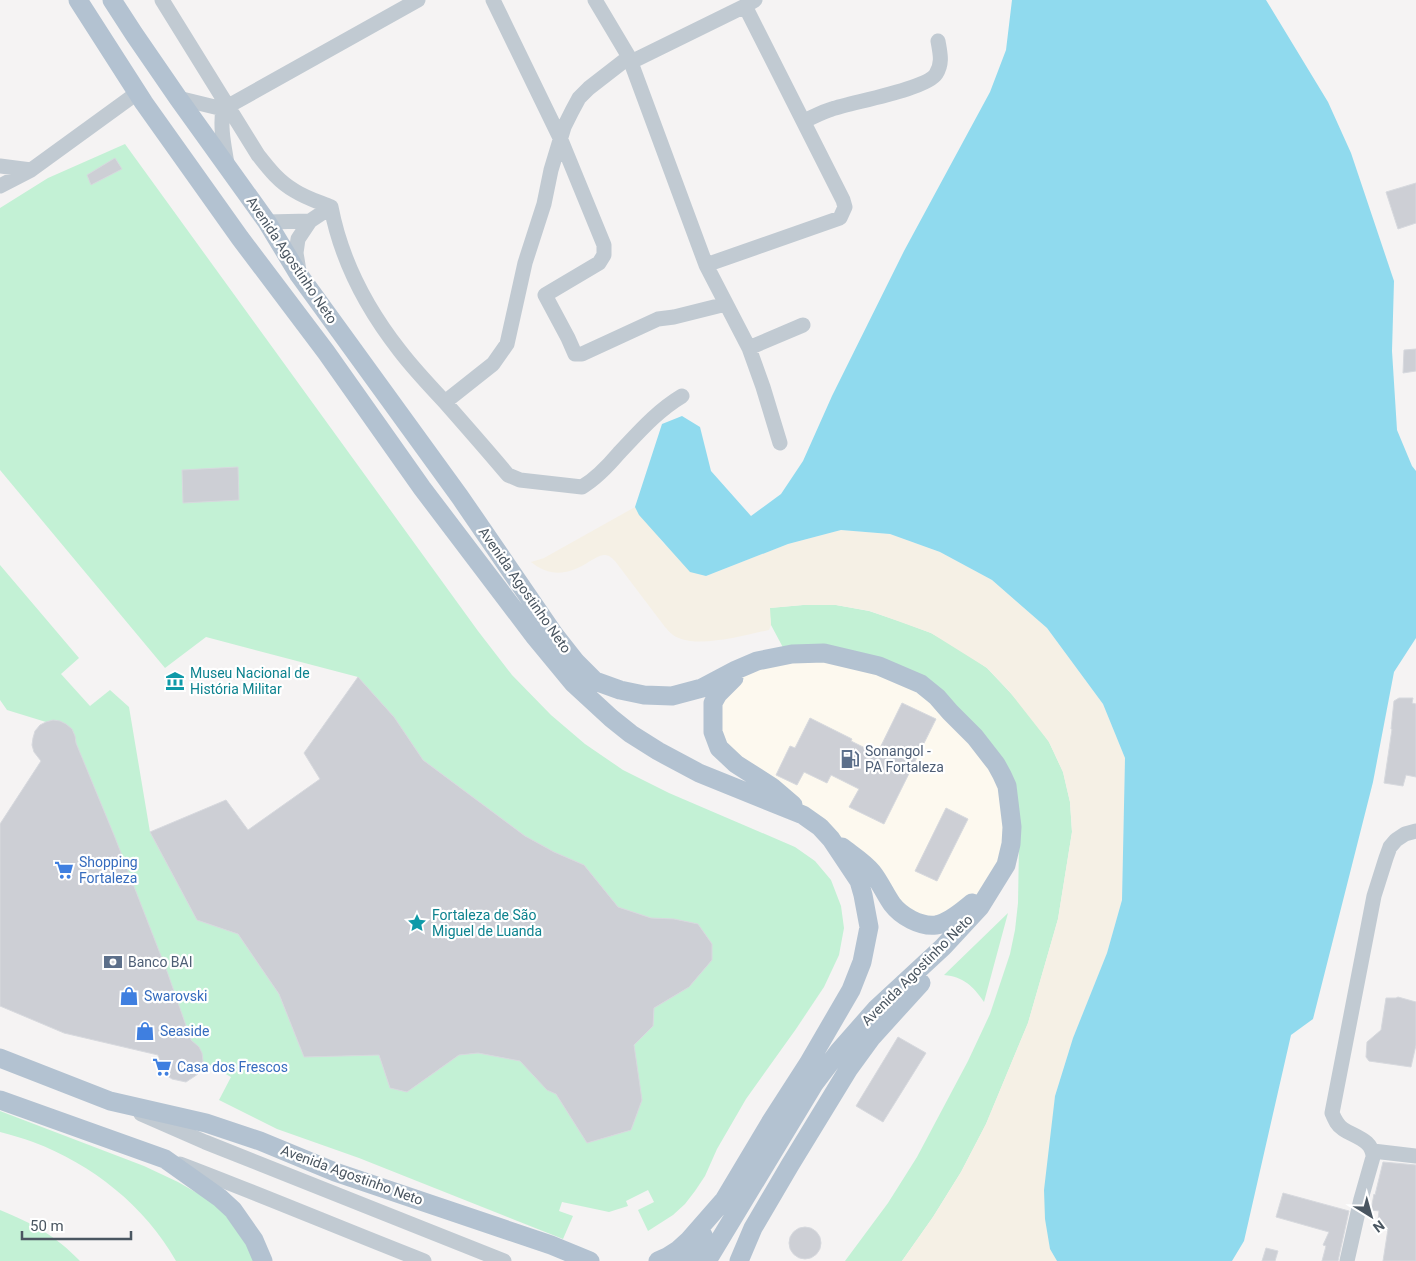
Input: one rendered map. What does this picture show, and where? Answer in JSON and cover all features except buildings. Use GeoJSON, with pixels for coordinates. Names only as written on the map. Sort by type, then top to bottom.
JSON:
{"type":"FeatureCollection","features":[{"type":"Feature","properties":{"kind":"main road","name":"Avenida Agostinho Neto"},"geometry":{"type":"LineString","coordinates":[[78,0],[138,93],[240,238],[326,352],[422,488],[534,637],[573,683],[611,718],[658,751],[706,776],[803,815],[820,827],[831,839],[859,881],[869,927],[862,962],[851,990],[813,1056],[724,1200],[683,1245],[658,1261]]}},
{"type":"Feature","properties":{"kind":"main road","name":"Avenida Agostinho Neto"},"geometry":{"type":"LineString","coordinates":[[112,0],[178,98],[268,222],[299,275],[460,497],[554,634],[576,662],[595,681],[620,690],[644,695],[672,696],[702,688],[736,670],[757,662],[792,654],[824,653],[879,666],[921,684],[937,696],[985,748],[996,764],[1007,786],[1012,827],[1011,844],[1006,865],[980,907],[930,961],[876,1009],[839,1051],[814,1084],[707,1261]]}},
{"type":"Feature","properties":{"kind":"main road"},"geometry":{"type":"LineString","coordinates":[[757,662],[732,679],[716,697],[712,709],[712,732],[719,748],[736,764],[772,787],[803,815]]}},
{"type":"Feature","properties":{"kind":"main road"},"geometry":{"type":"LineString","coordinates":[[831,839],[867,866],[892,904],[901,914],[917,923],[936,925],[961,912],[973,902],[1006,865]]}},
{"type":"Feature","properties":{"kind":"main road"},"geometry":{"type":"LineString","coordinates":[[739,1261],[757,1221],[848,1070],[872,1037],[984,912],[1000,890],[1006,865]]}},
{"type":"Feature","properties":{"kind":"main road","name":"Avenida Agostinho Neto"},"geometry":{"type":"LineString","coordinates":[[0,1058],[110,1101],[206,1124],[260,1142],[335,1172],[551,1245],[590,1261]]}},
{"type":"Feature","properties":{"kind":"main road"},"geometry":{"type":"LineString","coordinates":[[0,1100],[165,1159],[220,1198],[233,1210],[254,1240],[263,1261]]}},
{"type":"Feature","properties":{"kind":"main road"},"geometry":{"type":"LineString","coordinates":[[688,1261],[724,1200]]}},
{"type":"Feature","properties":{"kind":"street"},"geometry":{"type":"LineString","coordinates":[[162,0],[226,107],[271,172],[295,192],[331,207]]}},
{"type":"Feature","properties":{"kind":"street"},"geometry":{"type":"LineString","coordinates":[[178,98],[226,107],[418,0]]}},
{"type":"Feature","properties":{"kind":"street"},"geometry":{"type":"LineString","coordinates":[[493,0],[561,140],[604,245],[604,255],[599,263],[545,296],[518,291]]}},
{"type":"Feature","properties":{"kind":"street"},"geometry":{"type":"LineString","coordinates":[[595,0],[630,60],[706,265],[748,348],[763,387],[780,443]]}},
{"type":"Feature","properties":{"kind":"street"},"geometry":{"type":"LineString","coordinates":[[445,402],[493,364],[507,344],[525,263],[544,204],[564,127],[580,98],[589,88],[630,60],[750,3],[845,207],[840,218],[706,265]]}},
{"type":"Feature","properties":{"kind":"street"},"geometry":{"type":"LineString","coordinates":[[804,121],[830,109],[926,83],[936,76],[942,62],[938,40]]}},
{"type":"Feature","properties":{"kind":"street"},"geometry":{"type":"LineString","coordinates":[[0,186],[31,170],[138,93]]}},
{"type":"Feature","properties":{"kind":"street"},"geometry":{"type":"LineString","coordinates":[[226,107],[221,122],[227,165]]}},
{"type":"Feature","properties":{"kind":"street"},"geometry":{"type":"LineString","coordinates":[[0,166],[31,170]]}},
{"type":"Feature","properties":{"kind":"street"},"geometry":{"type":"LineString","coordinates":[[299,275],[296,253],[298,239],[310,222],[331,207]]}},
{"type":"Feature","properties":{"kind":"street"},"geometry":{"type":"LineString","coordinates":[[331,207],[335,228],[345,256],[362,294],[376,318],[400,351],[508,474],[520,480],[582,487],[604,470],[661,410],[682,396]]}},
{"type":"Feature","properties":{"kind":"street"},"geometry":{"type":"LineString","coordinates":[[268,222],[310,222]]}},
{"type":"Feature","properties":{"kind":"street"},"geometry":{"type":"LineString","coordinates":[[545,296],[575,354],[582,354],[658,319],[726,304]]}},
{"type":"Feature","properties":{"kind":"street"},"geometry":{"type":"LineString","coordinates":[[748,348],[803,325]]}},
{"type":"Feature","properties":{"kind":"street"},"geometry":{"type":"LineString","coordinates":[[1347,1261],[1373,1151],[1368,1143],[1342,1128],[1336,1122],[1332,1113],[1374,896],[1390,847],[1405,834],[1416,831]]}},
{"type":"Feature","properties":{"kind":"street"},"geometry":{"type":"LineString","coordinates":[[110,1101],[205,1142],[504,1261]]}},
{"type":"Feature","properties":{"kind":"street"},"geometry":{"type":"LineString","coordinates":[[1373,1151],[1416,1156]]}},
{"type":"Feature","properties":{"kind":"street"},"geometry":{"type":"LineString","coordinates":[[165,1159],[248,1190],[424,1261]]}},
{"type":"Feature","properties":{"kind":"shaded area"},"geometry":{"type":"Polygon","coordinates":[[[820,653],[921,684],[996,764],[1011,844],[979,895],[936,925],[892,905],[736,764],[712,709],[740,673],[820,653]]]}},
{"type":"Feature","properties":{"kind":"green space"},"geometry":{"type":"Polygon","coordinates":[[[125,144],[478,631],[512,675],[551,715],[585,744],[623,770],[669,793],[795,847],[815,861],[831,880],[841,906],[844,928],[839,955],[824,987],[746,1099],[695,1191],[673,1215],[648,1231],[638,1210],[654,1202],[648,1190],[626,1201],[628,1206],[609,1212],[562,1202],[559,1211],[573,1216],[563,1239],[359,1158],[277,1129],[219,1100],[231,1077],[190,1054],[39,734],[46,722],[7,710],[0,700],[0,565],[79,658],[61,674],[90,706],[110,690],[129,707],[150,832],[197,920],[238,934],[279,994],[304,1057],[379,1055],[390,1088],[407,1092],[459,1055],[478,1053],[520,1061],[556,1094],[587,1143],[631,1130],[642,1100],[631,1065],[635,1040],[653,1026],[654,1008],[689,987],[712,960],[712,944],[698,924],[674,919],[651,918],[618,907],[584,865],[554,852],[525,836],[423,760],[394,717],[358,677],[206,637],[165,668],[0,470],[0,208],[48,178],[125,144]]]}},
{"type":"Feature","properties":{"kind":"green space"},"geometry":{"type":"Polygon","coordinates":[[[836,605],[869,611],[902,622],[931,633],[960,649],[987,668],[1031,715],[1049,742],[1063,772],[1070,802],[1072,832],[1058,919],[1028,1023],[986,1124],[961,1172],[933,1217],[902,1261],[845,1261],[888,1203],[917,1157],[968,1061],[990,1014],[1010,954],[1015,930],[1018,903],[1019,845],[1010,800],[963,724],[879,666],[787,655],[771,625],[769,608],[836,605]]]}},
{"type":"Feature","properties":{"kind":"green space"},"geometry":{"type":"Polygon","coordinates":[[[1008,913],[984,1002],[976,991],[963,980],[944,975],[1008,913]]]}},
{"type":"Feature","properties":{"kind":"green space"},"geometry":{"type":"Polygon","coordinates":[[[0,1111],[144,1166],[178,1182],[211,1201],[227,1215],[259,1261],[176,1261],[149,1222],[115,1189],[96,1175],[55,1151],[0,1132],[0,1111]]]}},
{"type":"Feature","properties":{"kind":"green space"},"geometry":{"type":"Polygon","coordinates":[[[0,1210],[43,1231],[62,1244],[80,1261],[0,1261],[0,1210]]]}},
{"type":"Feature","properties":{"kind":"sand"},"geometry":{"type":"Polygon","coordinates":[[[635,507],[664,544],[706,576],[788,544],[841,530],[890,534],[940,552],[992,580],[1047,628],[1103,704],[1125,758],[1122,900],[1107,953],[1073,1038],[1055,1096],[1045,1190],[1050,1249],[1057,1261],[902,1261],[933,1217],[961,1172],[986,1124],[1028,1023],[1058,919],[1072,832],[1070,802],[1063,772],[1049,742],[1009,691],[987,668],[931,633],[870,611],[836,605],[770,608],[771,625],[769,630],[720,640],[694,641],[673,635],[665,627],[615,561],[609,556],[600,556],[573,570],[559,573],[545,570],[531,562],[544,558],[635,507]]]}},
{"type":"Feature","properties":{"kind":"water"},"geometry":{"type":"Polygon","coordinates":[[[1012,0],[1266,0],[1328,102],[1351,153],[1394,281],[1392,351],[1397,430],[1412,466],[1416,471],[1416,638],[1394,672],[1373,782],[1313,1019],[1291,1035],[1244,1241],[1232,1261],[1057,1261],[1050,1249],[1045,1219],[1044,1190],[1055,1096],[1073,1038],[1107,953],[1122,900],[1125,758],[1103,704],[1047,628],[992,580],[940,552],[890,534],[841,530],[788,544],[706,576],[690,572],[639,515],[635,507],[662,424],[682,416],[700,427],[711,471],[751,516],[781,494],[803,461],[832,396],[904,251],[990,92],[1006,50],[1012,0]]]}},
{"type":"Feature","properties":{"kind":"place","name":"Museu Nacional de História Militar"},"geometry":{"type":"Point","coordinates":[175,681]}},
{"type":"Feature","properties":{"kind":"place","name":"Sonangol - PA Fortaleza"},"geometry":{"type":"Point","coordinates":[850,759]}},
{"type":"Feature","properties":{"kind":"place","name":"Shopping Fortaleza"},"geometry":{"type":"Point","coordinates":[64,870]}},
{"type":"Feature","properties":{"kind":"place","name":"Fortaleza de São Miguel de Luanda"},"geometry":{"type":"Point","coordinates":[417,923]}},
{"type":"Feature","properties":{"kind":"place","name":"Banco BAI"},"geometry":{"type":"Point","coordinates":[113,962]}},
{"type":"Feature","properties":{"kind":"place","name":"Swarovski"},"geometry":{"type":"Point","coordinates":[129,996]}},
{"type":"Feature","properties":{"kind":"place","name":"Seaside"},"geometry":{"type":"Point","coordinates":[145,1031]}},
{"type":"Feature","properties":{"kind":"place","name":"Casa dos Frescos"},"geometry":{"type":"Point","coordinates":[162,1067]}}]}
